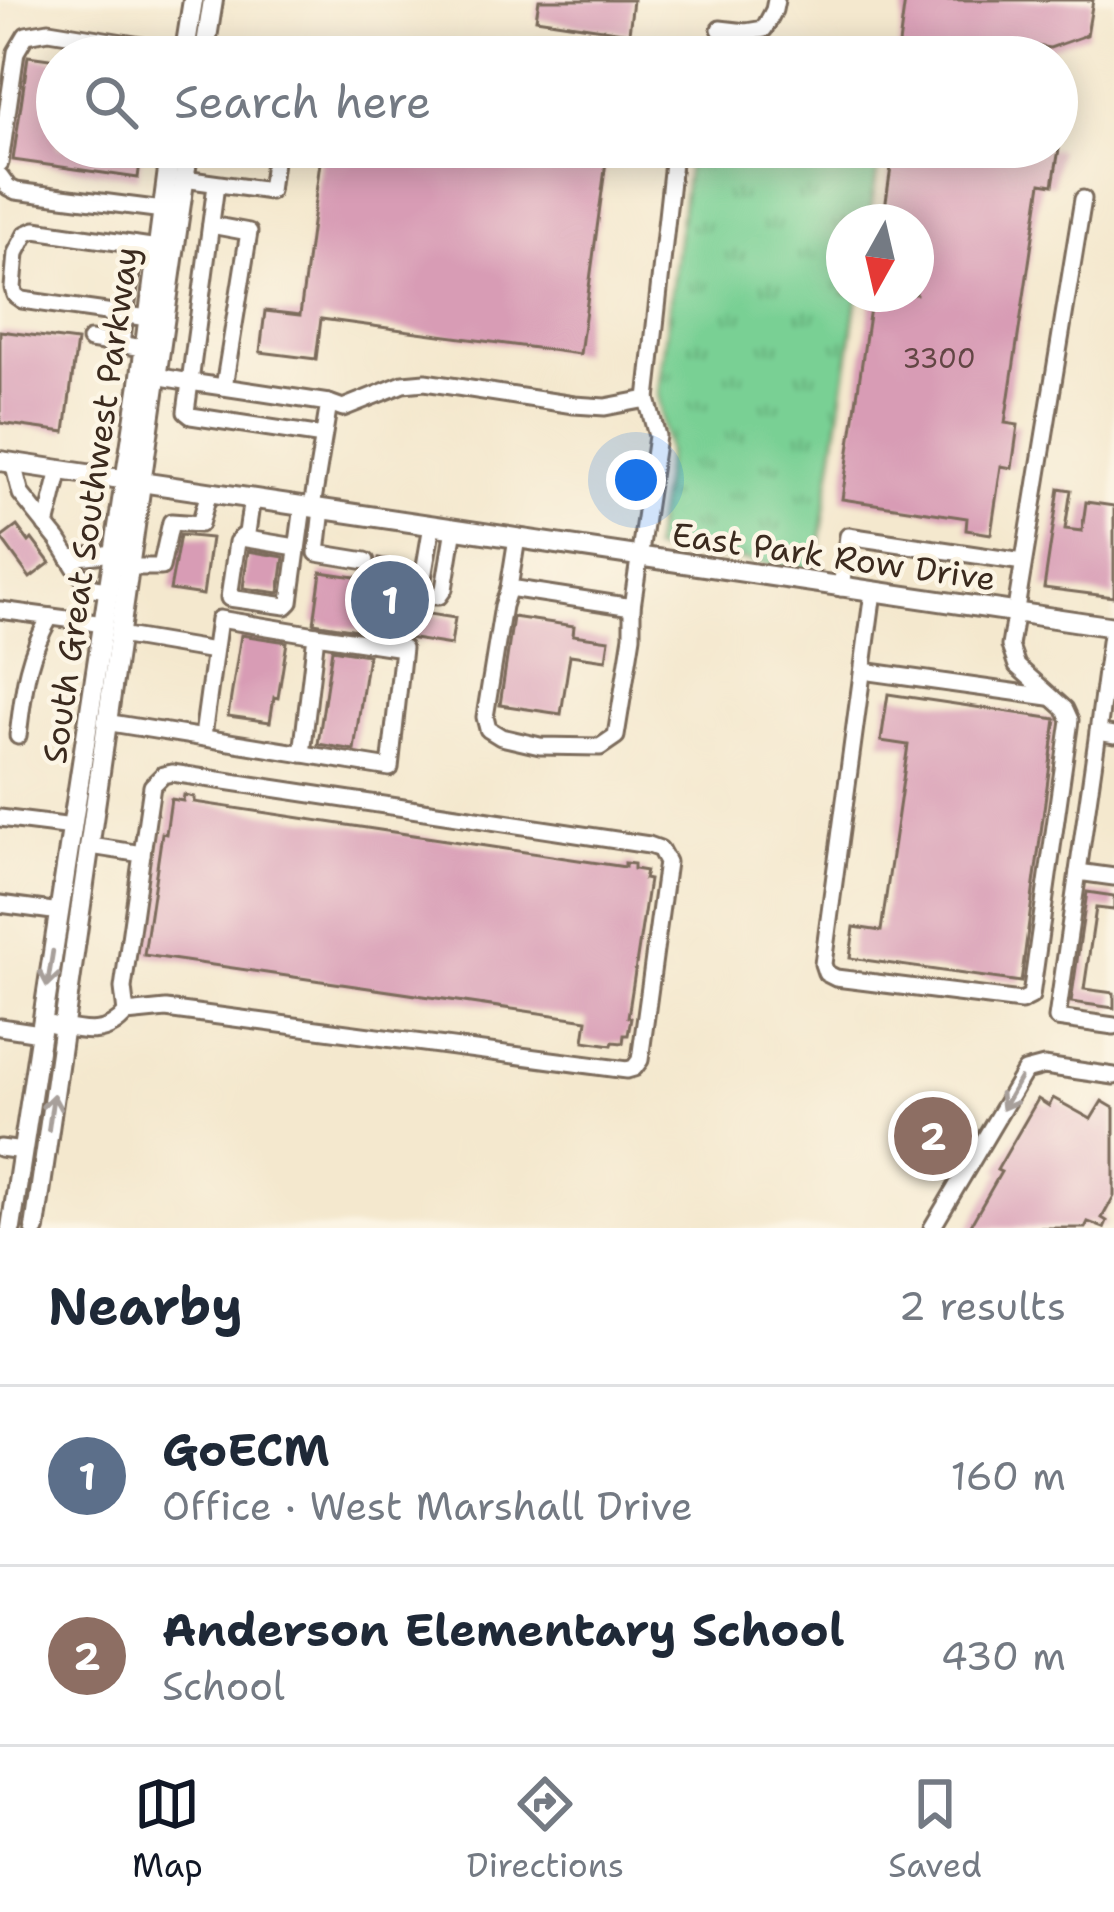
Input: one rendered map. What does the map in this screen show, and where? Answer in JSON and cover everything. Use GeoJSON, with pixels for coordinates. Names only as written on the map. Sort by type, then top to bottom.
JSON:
{"type":"FeatureCollection","features":[{"type":"Feature","properties":{"kind":"main road"},"geometry":{"type":"LineString","coordinates":[[192,36],[193,0]]}},
{"type":"Feature","properties":{"kind":"main road"},"geometry":{"type":"LineString","coordinates":[[199,36],[213,0]]}},
{"type":"Feature","properties":{"kind":"main road","name":"South Great Southwest Parkway"},"geometry":{"type":"LineString","coordinates":[[111,630],[114,553],[156,376],[174,168]]}},
{"type":"Feature","properties":{"kind":"main road","name":"South Great Southwest Parkway"},"geometry":{"type":"LineString","coordinates":[[34,1228],[62,1026],[73,827],[111,630],[129,567],[148,318],[163,210],[180,168]]}},
{"type":"Feature","properties":{"kind":"main road","name":"East Park Row Drive"},"geometry":{"type":"LineString","coordinates":[[7,462],[1113,627]]}},
{"type":"Feature","properties":{"kind":"main road","name":"South Great Southwest Parkway"},"geometry":{"type":"LineString","coordinates":[[11,1228],[41,1028],[91,846],[97,720]]}},
{"type":"Feature","properties":{"kind":"lane"},"geometry":{"type":"LineString","coordinates":[[720,29],[764,29],[776,0]]}},
{"type":"Feature","properties":{"kind":"lane"},"geometry":{"type":"LineString","coordinates":[[0,163],[16,52],[26,35],[49,31],[77,36]]}},
{"type":"Feature","properties":{"kind":"lane"},"geometry":{"type":"LineString","coordinates":[[176,177],[270,191],[273,168]]}},
{"type":"Feature","properties":{"kind":"lane"},"geometry":{"type":"LineString","coordinates":[[517,538],[485,717],[488,729],[501,737],[541,746],[601,747],[616,736],[657,436],[647,399],[672,168]]}},
{"type":"Feature","properties":{"kind":"lane"},"geometry":{"type":"LineString","coordinates":[[0,176],[16,191],[163,210]]}},
{"type":"Feature","properties":{"kind":"lane"},"geometry":{"type":"LineString","coordinates":[[216,185],[186,412],[323,436]]}},
{"type":"Feature","properties":{"kind":"lane"},"geometry":{"type":"LineString","coordinates":[[873,592],[823,964],[826,974],[1021,1001],[1031,996],[1070,720],[1065,709],[1017,666],[1010,646],[1083,199]]}},
{"type":"Feature","properties":{"kind":"lane"},"geometry":{"type":"LineString","coordinates":[[211,225],[249,232],[224,387]]}},
{"type":"Feature","properties":{"kind":"lane"},"geometry":{"type":"LineString","coordinates":[[148,318],[22,300],[13,288],[16,253],[20,242],[35,230],[158,248]]}},
{"type":"Feature","properties":{"kind":"lane"},"geometry":{"type":"LineString","coordinates":[[121,344],[135,245]]}},
{"type":"Feature","properties":{"kind":"lane"},"geometry":{"type":"LineString","coordinates":[[90,340],[145,347]]}},
{"type":"Feature","properties":{"kind":"lane"},"geometry":{"type":"LineString","coordinates":[[156,376],[344,408],[403,384],[425,382],[605,407],[647,399]]}},
{"type":"Feature","properties":{"kind":"lane"},"geometry":{"type":"LineString","coordinates":[[252,498],[247,532],[237,542],[230,598],[286,606],[296,547],[312,507],[329,403]]}},
{"type":"Feature","properties":{"kind":"lane"},"geometry":{"type":"LineString","coordinates":[[7,462],[21,494],[87,584],[109,590]]}},
{"type":"Feature","properties":{"kind":"lane"},"geometry":{"type":"LineString","coordinates":[[46,526],[60,470]]}},
{"type":"Feature","properties":{"kind":"lane"},"geometry":{"type":"LineString","coordinates":[[129,567],[160,567],[171,522],[200,524],[208,492]]}},
{"type":"Feature","properties":{"kind":"lane"},"geometry":{"type":"LineString","coordinates":[[312,507],[317,553],[366,560]]}},
{"type":"Feature","properties":{"kind":"lane"},"geometry":{"type":"LineString","coordinates":[[432,525],[423,596],[439,596],[444,589],[454,528]]}},
{"type":"Feature","properties":{"kind":"lane"},"geometry":{"type":"LineString","coordinates":[[841,588],[848,536],[1023,562]]}},
{"type":"Feature","properties":{"kind":"lane"},"geometry":{"type":"LineString","coordinates":[[241,538],[296,547]]}},
{"type":"Feature","properties":{"kind":"lane"},"geometry":{"type":"LineString","coordinates":[[68,558],[114,553]]}},
{"type":"Feature","properties":{"kind":"lane"},"geometry":{"type":"LineString","coordinates":[[509,588],[632,607]]}},
{"type":"Feature","properties":{"kind":"lane"},"geometry":{"type":"LineString","coordinates":[[0,610],[214,651]]}},
{"type":"Feature","properties":{"kind":"lane"},"geometry":{"type":"LineString","coordinates":[[18,736],[27,668],[50,617]]}},
{"type":"Feature","properties":{"kind":"lane"},"geometry":{"type":"LineString","coordinates":[[97,720],[390,768],[403,648],[219,620],[203,736]]}},
{"type":"Feature","properties":{"kind":"lane"},"geometry":{"type":"LineString","coordinates":[[1113,627],[1106,734],[1078,872],[1057,1018],[1114,1026]]}},
{"type":"Feature","properties":{"kind":"lane"},"geometry":{"type":"LineString","coordinates":[[302,754],[316,635]]}},
{"type":"Feature","properties":{"kind":"lane"},"geometry":{"type":"LineString","coordinates":[[863,671],[1052,697]]}},
{"type":"Feature","properties":{"kind":"lane"},"geometry":{"type":"LineString","coordinates":[[0,1028],[62,1026],[101,1032],[126,1013],[166,1009],[627,1070],[640,1060],[667,862],[660,849],[650,845],[164,775],[152,786],[123,988],[126,1013]]}},
{"type":"Feature","properties":{"kind":"lane"},"geometry":{"type":"LineString","coordinates":[[0,818],[73,827]]}},
{"type":"Feature","properties":{"kind":"lane"},"geometry":{"type":"LineString","coordinates":[[91,846],[142,854]]}},
{"type":"Feature","properties":{"kind":"lane"},"geometry":{"type":"LineString","coordinates":[[1078,872],[1114,877]]}},
{"type":"Feature","properties":{"kind":"lane"},"geometry":{"type":"LineString","coordinates":[[0,904],[69,914]]}},
{"type":"Feature","properties":{"kind":"lane"},"geometry":{"type":"LineString","coordinates":[[932,1228],[1025,1071],[1044,1066],[1114,1076]]}},
{"type":"Feature","properties":{"kind":"lane"},"geometry":{"type":"LineString","coordinates":[[0,1148],[23,1150]]}},
{"type":"Feature","properties":{"kind":"green space"},"geometry":{"type":"Polygon","coordinates":[[[687,168],[878,168],[872,204],[826,204],[826,312],[855,312],[816,569],[652,550],[667,453],[658,393],[687,168]]]}},
{"type":"Feature","properties":{"kind":"building"},"geometry":{"type":"Polygon","coordinates":[[[539,0],[633,0],[629,33],[536,19],[539,0]]]}},
{"type":"Feature","properties":{"kind":"building"},"geometry":{"type":"Polygon","coordinates":[[[905,0],[1093,0],[1087,35],[1078,38],[900,36],[905,0]]]}},
{"type":"Feature","properties":{"kind":"building"},"geometry":{"type":"Polygon","coordinates":[[[28,56],[36,57],[36,163],[13,160],[28,56]]]}},
{"type":"Feature","properties":{"kind":"building"},"geometry":{"type":"Polygon","coordinates":[[[69,168],[139,168],[138,178],[69,168]]]}},
{"type":"Feature","properties":{"kind":"building"},"geometry":{"type":"Polygon","coordinates":[[[319,168],[605,168],[580,354],[321,319],[316,359],[260,352],[265,311],[300,315],[319,168]]]}},
{"type":"Feature","properties":{"kind":"building"},"geometry":{"type":"Polygon","coordinates":[[[891,168],[1056,168],[1053,185],[1041,183],[1005,423],[1018,425],[1012,468],[1001,466],[991,534],[966,530],[967,518],[842,499],[869,312],[934,312],[934,204],[886,204],[891,168]]]}},
{"type":"Feature","properties":{"kind":"building"},"geometry":{"type":"Polygon","coordinates":[[[0,331],[77,341],[65,432],[0,423],[0,331]]]}},
{"type":"Feature","properties":{"kind":"building"},"geometry":{"type":"Polygon","coordinates":[[[1059,488],[1071,490],[1065,529],[1082,531],[1086,502],[1114,506],[1114,597],[1044,588],[1059,488]]]}},
{"type":"Feature","properties":{"kind":"building"},"geometry":{"type":"Polygon","coordinates":[[[17,526],[50,563],[30,578],[1,538],[17,526]]]}},
{"type":"Feature","properties":{"kind":"building"},"geometry":{"type":"Polygon","coordinates":[[[180,535],[211,538],[203,595],[170,590],[180,535]]]}},
{"type":"Feature","properties":{"kind":"building"},"geometry":{"type":"Polygon","coordinates":[[[248,551],[284,557],[279,593],[243,588],[248,551]]]}},
{"type":"Feature","properties":{"kind":"building"},"geometry":{"type":"Polygon","coordinates":[[[379,558],[410,563],[403,610],[455,618],[451,645],[314,623],[321,572],[375,580],[379,558]]]}},
{"type":"Feature","properties":{"kind":"building"},"geometry":{"type":"Polygon","coordinates":[[[513,617],[574,626],[573,635],[609,640],[606,660],[570,655],[561,714],[500,705],[513,617]]]}},
{"type":"Feature","properties":{"kind":"building"},"geometry":{"type":"Polygon","coordinates":[[[241,635],[287,642],[270,722],[228,716],[241,635]]]}},
{"type":"Feature","properties":{"kind":"building"},"geometry":{"type":"Polygon","coordinates":[[[332,649],[368,655],[354,750],[318,744],[332,649]]]}},
{"type":"Feature","properties":{"kind":"building"},"geometry":{"type":"Polygon","coordinates":[[[888,694],[1056,719],[1021,982],[850,958],[854,927],[881,931],[908,745],[881,741],[888,694]]]}},
{"type":"Feature","properties":{"kind":"building"},"geometry":{"type":"Polygon","coordinates":[[[184,795],[194,797],[194,802],[625,867],[625,863],[634,864],[634,869],[646,871],[644,879],[649,880],[628,1035],[623,1043],[612,1045],[584,1041],[587,1020],[144,955],[162,833],[166,834],[171,799],[183,801],[184,795]]]}},
{"type":"Feature","properties":{"kind":"building"},"geometry":{"type":"Polygon","coordinates":[[[1087,892],[1114,896],[1114,910],[1096,908],[1084,989],[1114,993],[1114,1008],[1071,1002],[1087,892]]]}},
{"type":"Feature","properties":{"kind":"building"},"geometry":{"type":"Polygon","coordinates":[[[1053,1098],[1091,1119],[1102,1101],[1114,1108],[1114,1196],[1102,1218],[1107,1221],[1104,1228],[1088,1222],[1085,1228],[969,1228],[1038,1099],[1049,1106],[1053,1098]]]}},
{"type":"Feature","properties":{"kind":"place","name":"GoECM"},"geometry":{"type":"Point","coordinates":[390,600]}},
{"type":"Feature","properties":{"kind":"place","name":"Anderson Elementary School"},"geometry":{"type":"Point","coordinates":[933,1136]}}]}
